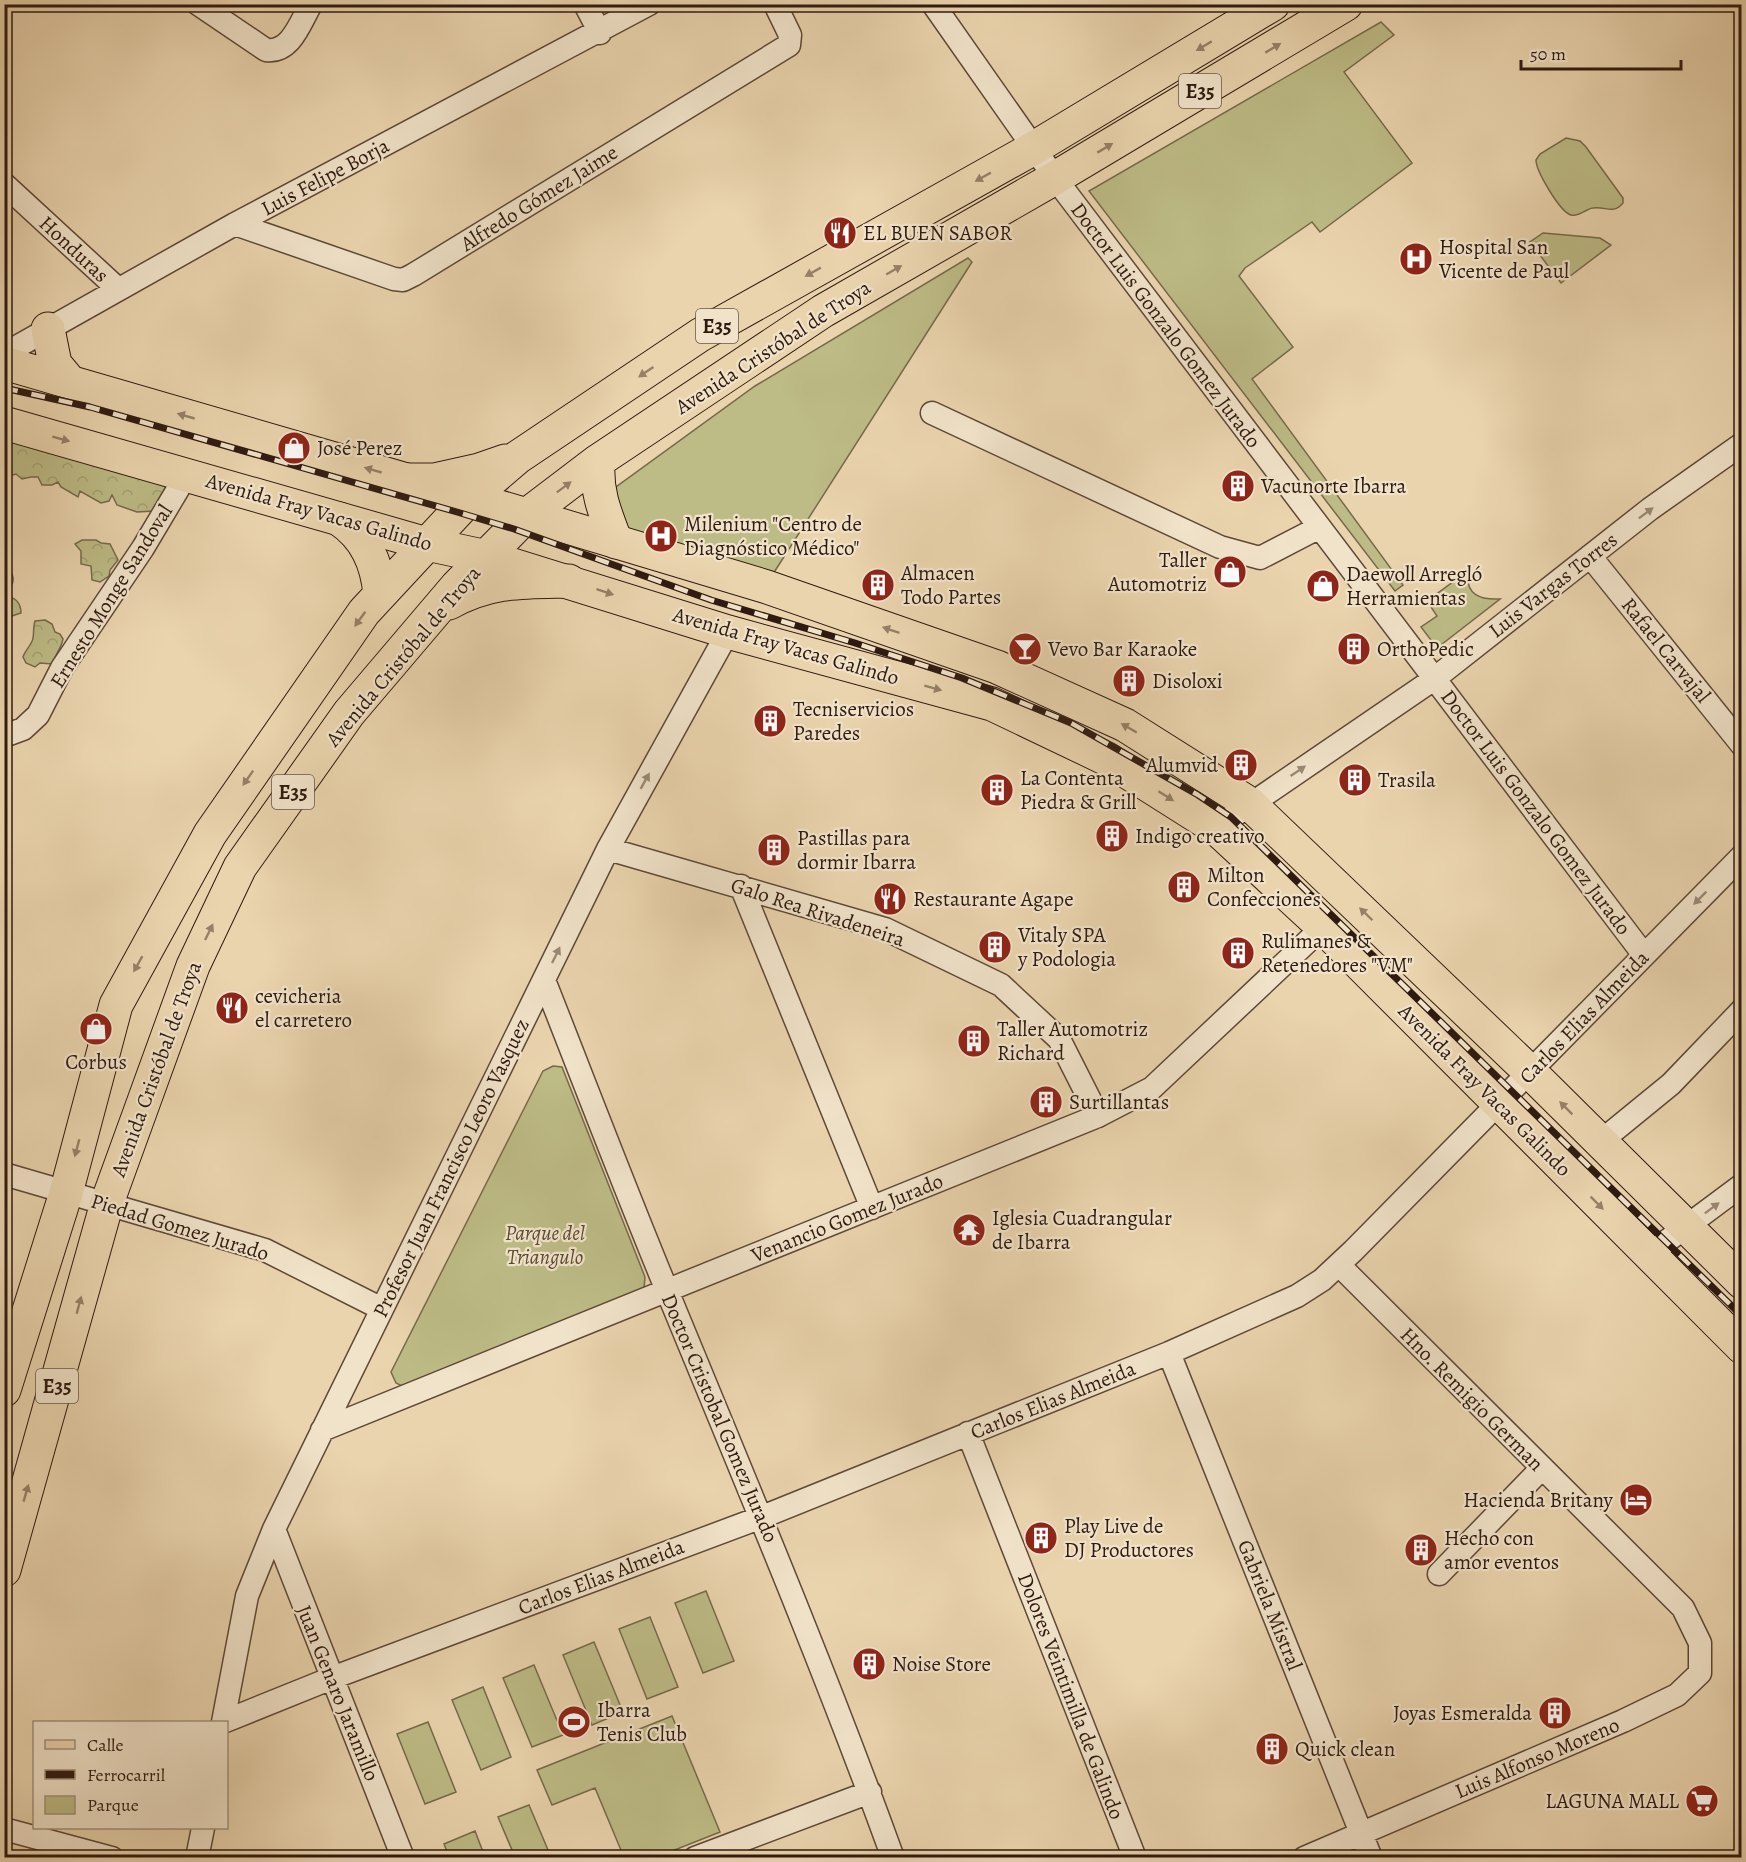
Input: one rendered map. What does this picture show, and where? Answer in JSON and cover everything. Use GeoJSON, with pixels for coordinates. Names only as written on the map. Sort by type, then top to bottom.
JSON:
{"type":"FeatureCollection","features":[{"type":"Feature","properties":{"kind":"main road","name":"Avenida Cristóbal de Troya"},"geometry":{"type":"LineString","coordinates":[[4,1390],[66,1193],[116,1005],[210,834],[364,612],[469,499],[518,457],[700,335],[1034,148],[1272,4]]}},
{"type":"Feature","properties":{"kind":"main road","name":"Avenida Cristóbal de Troya"},"geometry":{"type":"LineString","coordinates":[[4,1570],[107,1203],[193,966],[240,867],[349,713],[436,610],[527,515],[598,461],[823,311],[1055,178],[1346,4]]}},
{"type":"Feature","properties":{"kind":"main road"},"geometry":{"type":"LineString","coordinates":[[48,329],[55,364],[70,382]]}},
{"type":"Feature","properties":{"kind":"main road","name":"Avenida Fray Vacas Galindo"},"geometry":{"type":"LineString","coordinates":[[4,363],[767,587],[997,667],[1125,725],[1250,804],[1530,1072],[1742,1282]]}},
{"type":"Feature","properties":{"kind":"main road","name":"Avenida Fray Vacas Galindo"},"geometry":{"type":"LineString","coordinates":[[4,423],[427,544],[487,557],[728,632],[992,704],[1107,759],[1216,828],[1323,927],[1742,1347]]}},
{"type":"Feature","properties":{"kind":"main road"},"geometry":{"type":"LineString","coordinates":[[405,480],[435,480],[479,470],[518,457]]}},
{"type":"Feature","properties":{"kind":"main road"},"geometry":{"type":"LineString","coordinates":[[598,461],[597,477],[602,508],[616,542]]}},
{"type":"Feature","properties":{"kind":"main road"},"geometry":{"type":"LineString","coordinates":[[339,519],[351,527],[370,553],[378,574],[381,594]]}},
{"type":"Feature","properties":{"kind":"main road"},"geometry":{"type":"LineString","coordinates":[[436,610],[477,589],[508,583],[569,581]]}},
{"type":"Feature","properties":{"kind":"street"},"geometry":{"type":"LineString","coordinates":[[198,4],[266,50],[275,51],[290,42],[311,4]]}},
{"type":"Feature","properties":{"kind":"street"},"geometry":{"type":"LineString","coordinates":[[585,4],[600,33]]}},
{"type":"Feature","properties":{"kind":"street","name":"Alfredo Gómez Jaime"},"geometry":{"type":"LineString","coordinates":[[235,224],[394,279],[403,280],[789,45],[790,35],[775,4]]}},
{"type":"Feature","properties":{"kind":"street","name":"Doctor Luis Gonzalo Gomez Jurado"},"geometry":{"type":"LineString","coordinates":[[933,4],[1055,178],[1318,528],[1644,955]]}},
{"type":"Feature","properties":{"kind":"street","name":"Luis Felipe Borja"},"geometry":{"type":"LineString","coordinates":[[4,354],[235,224],[600,33],[645,6]]}},
{"type":"Feature","properties":{"kind":"street","name":"Honduras"},"geometry":{"type":"LineString","coordinates":[[4,184],[118,289]]}},
{"type":"Feature","properties":{"kind":"street"},"geometry":{"type":"LineString","coordinates":[[932,413],[1220,548],[1260,558],[1318,528]]}},
{"type":"Feature","properties":{"kind":"street","name":"Luis Vargas Torres"},"geometry":{"type":"LineString","coordinates":[[1216,828],[1434,678],[1650,509],[1742,444]]}},
{"type":"Feature","properties":{"kind":"street","name":"Ernesto Monge Sandoval"},"geometry":{"type":"LineString","coordinates":[[4,736],[23,729],[38,715],[62,668],[143,548],[187,474]]}},
{"type":"Feature","properties":{"kind":"street","name":"Rafael Carvajal"},"geometry":{"type":"LineString","coordinates":[[1590,556],[1742,745]]}},
{"type":"Feature","properties":{"kind":"street","name":"Profesor Juan Francisco Leoro Vasquez"},"geometry":{"type":"LineString","coordinates":[[223,1721],[247,1596],[274,1529],[608,849],[728,632]]}},
{"type":"Feature","properties":{"kind":"street","name":"Galo Rea Rivadeneira"},"geometry":{"type":"LineString","coordinates":[[608,849],[885,929],[1001,985],[1059,1038],[1098,1116]]}},
{"type":"Feature","properties":{"kind":"street","name":"Carlos Elias Almeida"},"geometry":{"type":"LineString","coordinates":[[225,1721],[332,1678],[762,1517],[1169,1353],[1298,1296],[1339,1265],[1742,856]]}},
{"type":"Feature","properties":{"kind":"street"},"geometry":{"type":"LineString","coordinates":[[741,886],[872,1208]]}},
{"type":"Feature","properties":{"kind":"street","name":"Venancio Gomez Jurado"},"geometry":{"type":"LineString","coordinates":[[322,1430],[1098,1116],[1152,1088],[1323,927]]}},
{"type":"Feature","properties":{"kind":"street","name":"Doctor Cristobal Gomez Jurado"},"geometry":{"type":"LineString","coordinates":[[544,980],[667,1291],[762,1517],[870,1792],[893,1857]]}},
{"type":"Feature","properties":{"kind":"street"},"geometry":{"type":"LineString","coordinates":[[1600,1142],[1671,1084],[1742,1010]]}},
{"type":"Feature","properties":{"kind":"street","name":"Piedad Gomez Jurado"},"geometry":{"type":"LineString","coordinates":[[4,1174],[265,1250],[382,1309]]}},
{"type":"Feature","properties":{"kind":"street"},"geometry":{"type":"LineString","coordinates":[[1648,1255],[1742,1185]]}},
{"type":"Feature","properties":{"kind":"street","name":"Hno. Remigio German"},"geometry":{"type":"LineString","coordinates":[[1339,1265],[1541,1469],[1683,1608]]}},
{"type":"Feature","properties":{"kind":"street","name":"Gabriela Mistral"},"geometry":{"type":"LineString","coordinates":[[1169,1353],[1371,1857]]}},
{"type":"Feature","properties":{"kind":"street","name":"Dolores Veintimilla de Galindo"},"geometry":{"type":"LineString","coordinates":[[968,1433],[1135,1857]]}},
{"type":"Feature","properties":{"kind":"street"},"geometry":{"type":"LineString","coordinates":[[1439,1574],[1541,1469]]}},
{"type":"Feature","properties":{"kind":"street","name":"Juan Genaro Jaramillo"},"geometry":{"type":"LineString","coordinates":[[274,1529],[403,1857]]}},
{"type":"Feature","properties":{"kind":"street","name":"Luis Alfonso Moreno"},"geometry":{"type":"LineString","coordinates":[[1304,1857],[1623,1721],[1677,1695],[1700,1672],[1700,1643],[1683,1608]]}},
{"type":"Feature","properties":{"kind":"street"},"geometry":{"type":"LineString","coordinates":[[695,1857],[870,1792]]}},
{"type":"Feature","properties":{"kind":"street"},"geometry":{"type":"LineString","coordinates":[[197,1857],[203,1829]]}},
{"type":"Feature","properties":{"kind":"street"},"geometry":{"type":"LineString","coordinates":[[15,1832],[32,1857]]}},
{"type":"Feature","properties":{"kind":"street"},"geometry":{"type":"LineString","coordinates":[[15,1832],[112,1857]]}},
{"type":"Feature","properties":{"kind":"green space"},"geometry":{"type":"Polygon","coordinates":[[[1381,22],[1394,35],[1344,72],[1412,163],[1320,232],[1312,222],[1245,268],[1239,276],[1293,347],[1252,379],[1403,585],[1395,591],[1089,191],[1381,22]]]}},
{"type":"Feature","properties":{"kind":"green space"},"geometry":{"type":"Polygon","coordinates":[[[1566,138],[1580,141],[1586,147],[1623,198],[1623,203],[1619,207],[1616,209],[1593,208],[1571,215],[1561,207],[1544,181],[1536,160],[1540,154],[1566,138]]]}},
{"type":"Feature","properties":{"kind":"green space"},"geometry":{"type":"Polygon","coordinates":[[[1543,233],[1600,238],[1611,245],[1561,283],[1530,242],[1543,233]]]}},
{"type":"Feature","properties":{"kind":"green space"},"geometry":{"type":"Polygon","coordinates":[[[968,258],[972,262],[773,574],[625,528],[616,510],[616,487],[755,386],[968,258]]]}},
{"type":"Feature","properties":{"kind":"green space"},"geometry":{"type":"Polygon","coordinates":[[[5,435],[172,487],[154,511],[137,512],[117,505],[112,495],[109,501],[101,503],[80,491],[78,497],[61,487],[58,482],[52,485],[42,485],[38,477],[22,479],[16,474],[9,476],[5,472],[5,435]]]}},
{"type":"Feature","properties":{"kind":"green space"},"geometry":{"type":"Polygon","coordinates":[[[82,540],[96,540],[110,544],[118,560],[110,570],[109,576],[100,582],[92,580],[91,566],[81,564],[81,551],[75,544],[82,540]]]}},
{"type":"Feature","properties":{"kind":"green space"},"geometry":{"type":"Polygon","coordinates":[[[4,563],[13,578],[12,585],[5,591],[4,563]]]}},
{"type":"Feature","properties":{"kind":"green space"},"geometry":{"type":"Polygon","coordinates":[[[1468,571],[1469,586],[1475,594],[1480,597],[1500,599],[1437,648],[1421,627],[1437,616],[1427,601],[1468,571]]]}},
{"type":"Feature","properties":{"kind":"green space"},"geometry":{"type":"Polygon","coordinates":[[[5,596],[17,601],[21,613],[12,616],[5,624],[5,596]]]}},
{"type":"Feature","properties":{"kind":"green space"},"geometry":{"type":"Polygon","coordinates":[[[45,620],[52,624],[55,632],[63,639],[52,664],[40,663],[35,667],[26,663],[23,657],[32,641],[35,621],[45,620]]]}},
{"type":"Feature","properties":{"kind":"green space","name":"Parque del Triangulo"},"geometry":{"type":"Polygon","coordinates":[[[553,1066],[562,1067],[645,1277],[644,1288],[404,1387],[396,1383],[391,1372],[543,1071],[553,1066]]]}},
{"type":"Feature","properties":{"kind":"green space"},"geometry":{"type":"Polygon","coordinates":[[[706,1591],[734,1661],[703,1673],[675,1603],[706,1591]]]}},
{"type":"Feature","properties":{"kind":"green space"},"geometry":{"type":"Polygon","coordinates":[[[650,1617],[678,1687],[647,1699],[619,1629],[650,1617]]]}},
{"type":"Feature","properties":{"kind":"green space"},"geometry":{"type":"Polygon","coordinates":[[[594,1642],[623,1712],[592,1725],[563,1655],[594,1642]]]}},
{"type":"Feature","properties":{"kind":"green space"},"geometry":{"type":"Polygon","coordinates":[[[534,1665],[563,1735],[532,1747],[503,1678],[534,1665]]]}},
{"type":"Feature","properties":{"kind":"green space"},"geometry":{"type":"Polygon","coordinates":[[[483,1687],[511,1757],[481,1770],[452,1700],[483,1687]]]}},
{"type":"Feature","properties":{"kind":"green space"},"geometry":{"type":"Polygon","coordinates":[[[672,1716],[720,1832],[657,1857],[618,1857],[623,1855],[595,1788],[552,1805],[537,1770],[672,1716]]]}},
{"type":"Feature","properties":{"kind":"green space"},"geometry":{"type":"Polygon","coordinates":[[[428,1722],[456,1792],[425,1804],[397,1734],[428,1722]]]}},
{"type":"Feature","properties":{"kind":"green space"},"geometry":{"type":"Polygon","coordinates":[[[529,1805],[551,1857],[515,1857],[498,1817],[529,1805]]]}},
{"type":"Feature","properties":{"kind":"green space"},"geometry":{"type":"Polygon","coordinates":[[[475,1831],[485,1857],[449,1857],[444,1844],[475,1831]]]}},
{"type":"Feature","properties":{"kind":"railway"},"geometry":{"type":"LineString","coordinates":[[4,388],[90,407],[514,529],[711,600],[962,678],[1071,723],[1198,795],[1231,817],[1742,1316]]}},
{"type":"Feature","properties":{"kind":"place","name":"EL BUEN SABOR"},"geometry":{"type":"Point","coordinates":[840,233]}},
{"type":"Feature","properties":{"kind":"place","name":"Hospital San Vicente de Paul"},"geometry":{"type":"Point","coordinates":[1416,259]}},
{"type":"Feature","properties":{"kind":"place","name":"José Perez"},"geometry":{"type":"Point","coordinates":[294,448]}},
{"type":"Feature","properties":{"kind":"place","name":"Vacunorte Ibarra"},"geometry":{"type":"Point","coordinates":[1238,486]}},
{"type":"Feature","properties":{"kind":"place","name":"Milenium \"Centro de Diagnóstico Médico\""},"geometry":{"type":"Point","coordinates":[661,536]}},
{"type":"Feature","properties":{"kind":"place","name":"Taller Automotriz"},"geometry":{"type":"Point","coordinates":[1230,572]}},
{"type":"Feature","properties":{"kind":"place","name":"Almacen Todo Partes"},"geometry":{"type":"Point","coordinates":[878,585]}},
{"type":"Feature","properties":{"kind":"place","name":"Daewoll Arregló Herramientas"},"geometry":{"type":"Point","coordinates":[1323,586]}},
{"type":"Feature","properties":{"kind":"place","name":"Vevo Bar Karaoke"},"geometry":{"type":"Point","coordinates":[1025,649]}},
{"type":"Feature","properties":{"kind":"place","name":"OrthoPedic"},"geometry":{"type":"Point","coordinates":[1354,649]}},
{"type":"Feature","properties":{"kind":"place","name":"Disoloxi"},"geometry":{"type":"Point","coordinates":[1129,681]}},
{"type":"Feature","properties":{"kind":"place","name":"Tecniservicios Paredes"},"geometry":{"type":"Point","coordinates":[770,721]}},
{"type":"Feature","properties":{"kind":"place","name":"Alumvid"},"geometry":{"type":"Point","coordinates":[1241,765]}},
{"type":"Feature","properties":{"kind":"place","name":"Trasila"},"geometry":{"type":"Point","coordinates":[1355,780]}},
{"type":"Feature","properties":{"kind":"place","name":"La Contenta Piedra & Grill"},"geometry":{"type":"Point","coordinates":[997,790]}},
{"type":"Feature","properties":{"kind":"place","name":"Indigo creativo"},"geometry":{"type":"Point","coordinates":[1112,836]}},
{"type":"Feature","properties":{"kind":"place","name":"Pastillas para dormir Ibarra"},"geometry":{"type":"Point","coordinates":[774,850]}},
{"type":"Feature","properties":{"kind":"place","name":"Milton Confecciones"},"geometry":{"type":"Point","coordinates":[1184,887]}},
{"type":"Feature","properties":{"kind":"place","name":"Restaurante Agape"},"geometry":{"type":"Point","coordinates":[890,899]}},
{"type":"Feature","properties":{"kind":"place","name":"Vitaly SPA y Podologia"},"geometry":{"type":"Point","coordinates":[995,947]}},
{"type":"Feature","properties":{"kind":"place","name":"Rulimanes & Retenedores \"VM\""},"geometry":{"type":"Point","coordinates":[1238,953]}},
{"type":"Feature","properties":{"kind":"place","name":"cevicheria el carretero"},"geometry":{"type":"Point","coordinates":[232,1008]}},
{"type":"Feature","properties":{"kind":"place","name":"Corbus"},"geometry":{"type":"Point","coordinates":[96,1029]}},
{"type":"Feature","properties":{"kind":"place","name":"Taller Automotriz Richard"},"geometry":{"type":"Point","coordinates":[974,1041]}},
{"type":"Feature","properties":{"kind":"place","name":"Surtillantas"},"geometry":{"type":"Point","coordinates":[1046,1102]}},
{"type":"Feature","properties":{"kind":"place","name":"Iglesia Cuadrangular de Ibarra"},"geometry":{"type":"Point","coordinates":[969,1230]}},
{"type":"Feature","properties":{"kind":"place","name":"Hacienda Britany"},"geometry":{"type":"Point","coordinates":[1636,1500]}},
{"type":"Feature","properties":{"kind":"place","name":"Play Live de DJ Productores"},"geometry":{"type":"Point","coordinates":[1041,1538]}},
{"type":"Feature","properties":{"kind":"place","name":"Hecho con amor eventos"},"geometry":{"type":"Point","coordinates":[1421,1550]}},
{"type":"Feature","properties":{"kind":"place","name":"Noise Store"},"geometry":{"type":"Point","coordinates":[869,1664]}},
{"type":"Feature","properties":{"kind":"place","name":"Joyas Esmeralda"},"geometry":{"type":"Point","coordinates":[1555,1713]}},
{"type":"Feature","properties":{"kind":"place","name":"Ibarra Tenis Club"},"geometry":{"type":"Point","coordinates":[574,1722]}},
{"type":"Feature","properties":{"kind":"place","name":"Quick clean"},"geometry":{"type":"Point","coordinates":[1272,1749]}},
{"type":"Feature","properties":{"kind":"place","name":"LAGUNA MALL"},"geometry":{"type":"Point","coordinates":[1702,1801]}}]}
